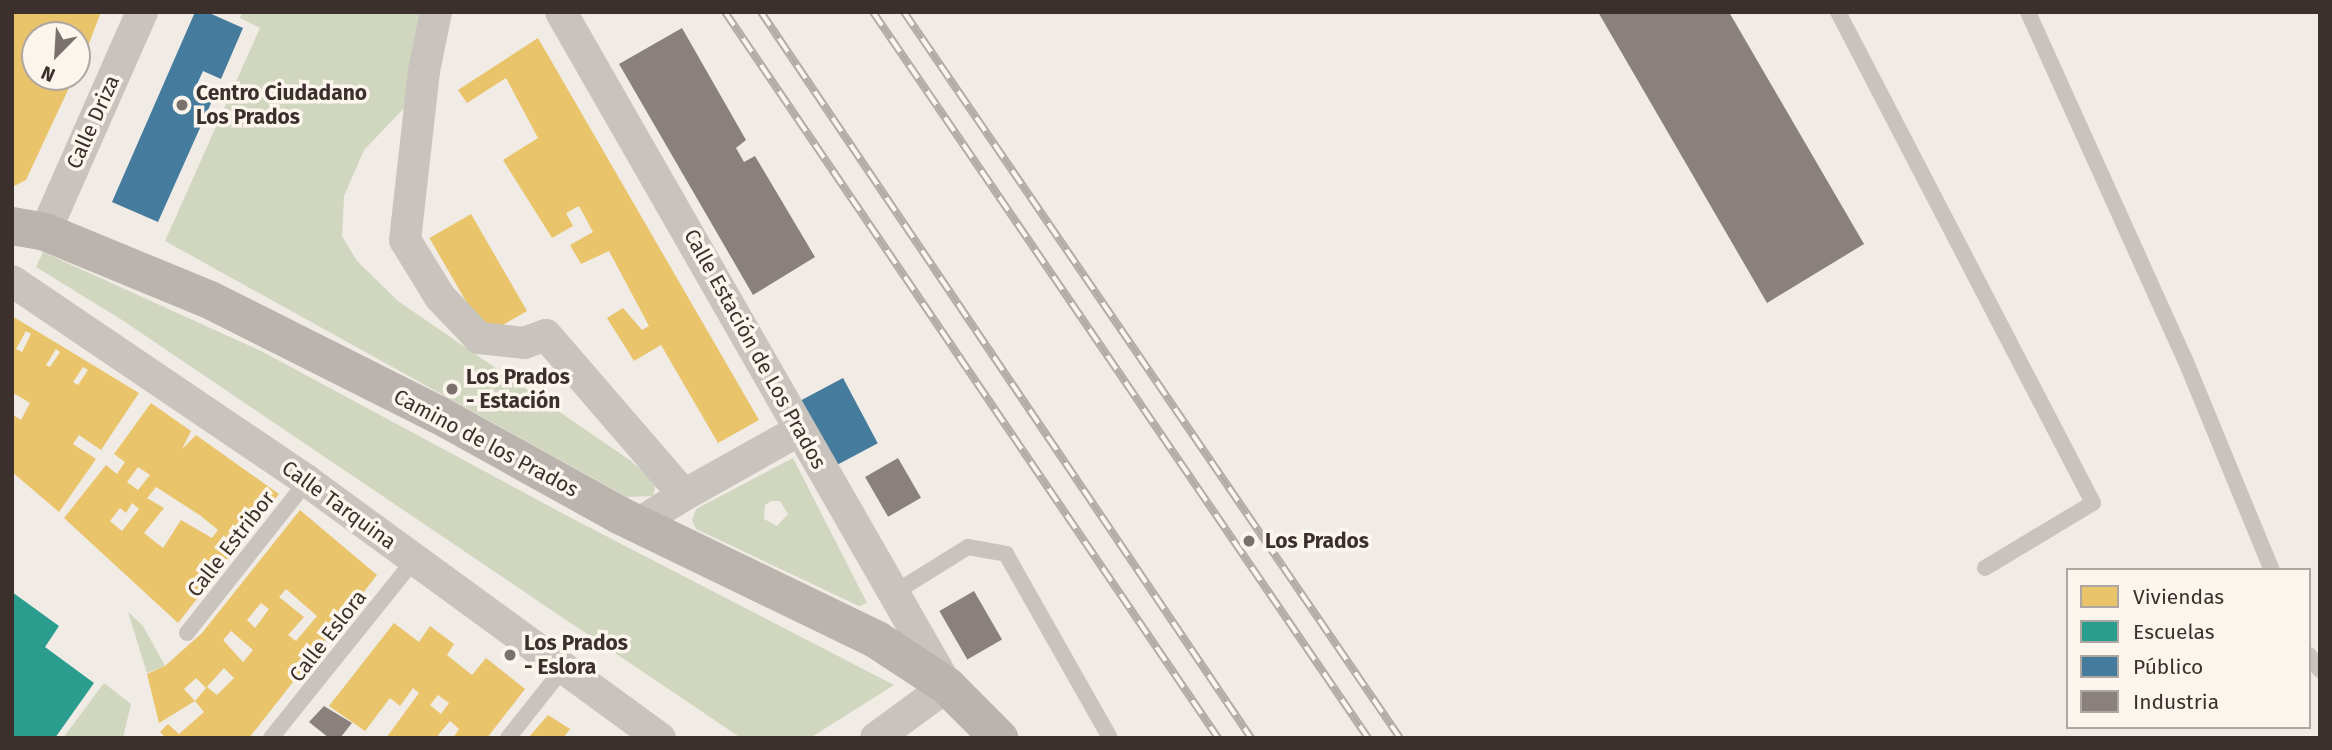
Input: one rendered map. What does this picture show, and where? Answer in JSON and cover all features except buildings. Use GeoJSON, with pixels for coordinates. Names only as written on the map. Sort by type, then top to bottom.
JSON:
{"type":"FeatureCollection","features":[{"type":"Feature","properties":{"kind":"main road","name":"Camino de los Prados"},"geometry":{"type":"LineString","coordinates":[[28,229],[222,306],[439,415],[638,524],[877,640],[947,686],[999,738]]}},
{"type":"Feature","properties":{"kind":"street","name":"Calle Driza"},"geometry":{"type":"LineString","coordinates":[[28,229],[142,12]]}},
{"type":"Feature","properties":{"kind":"street"},"geometry":{"type":"LineString","coordinates":[[436,12],[424,71],[405,240],[440,297],[479,338],[524,343],[546,335],[684,495]]}},
{"type":"Feature","properties":{"kind":"street","name":"Calle Estación de Los Prados"},"geometry":{"type":"LineString","coordinates":[[561,12],[947,686]]}},
{"type":"Feature","properties":{"kind":"street","name":"Calle Tarquina"},"geometry":{"type":"LineString","coordinates":[[12,281],[307,481],[565,666],[660,738]]}},
{"type":"Feature","properties":{"kind":"street"},"geometry":{"type":"LineString","coordinates":[[638,524],[800,430]]}},
{"type":"Feature","properties":{"kind":"street"},"geometry":{"type":"LineString","coordinates":[[876,738],[947,686]]}},
{"type":"Feature","properties":{"kind":"lane"},"geometry":{"type":"LineString","coordinates":[[1838,12],[2093,503],[1986,568]]}},
{"type":"Feature","properties":{"kind":"lane"},"geometry":{"type":"LineString","coordinates":[[2028,12],[2178,344],[2271,568]]}},
{"type":"Feature","properties":{"kind":"lane","name":"Calle Estribor"},"geometry":{"type":"LineString","coordinates":[[187,633],[307,481]]}},
{"type":"Feature","properties":{"kind":"lane"},"geometry":{"type":"LineString","coordinates":[[894,593],[968,547],[1006,554],[1110,738]]}},
{"type":"Feature","properties":{"kind":"lane","name":"Calle Eslora"},"geometry":{"type":"LineString","coordinates":[[271,738],[415,559]]}},
{"type":"Feature","properties":{"kind":"lane"},"geometry":{"type":"LineString","coordinates":[[508,738],[565,666]]}},
{"type":"Feature","properties":{"kind":"green space"},"geometry":{"type":"Polygon","coordinates":[[[242,12],[421,12],[406,106],[364,150],[344,196],[342,236],[357,261],[398,301],[631,461],[656,482],[653,496],[627,497],[165,241],[260,28],[240,18],[242,12]]]}},
{"type":"Feature","properties":{"kind":"green space"},"geometry":{"type":"Polygon","coordinates":[[[43,252],[261,351],[573,519],[894,685],[810,738],[741,738],[122,320],[36,267],[43,252]]]}},
{"type":"Feature","properties":{"kind":"green space"},"geometry":{"type":"Polygon","coordinates":[[[793,458],[867,603],[859,606],[696,529],[692,520],[696,509],[793,458]],[[771,501],[765,505],[764,519],[777,526],[788,514],[780,501],[771,501]]]}},
{"type":"Feature","properties":{"kind":"green space"},"geometry":{"type":"Polygon","coordinates":[[[128,612],[143,626],[165,666],[147,673],[128,612]]]}},
{"type":"Feature","properties":{"kind":"green space"},"geometry":{"type":"Polygon","coordinates":[[[104,683],[131,704],[123,738],[63,738],[104,683]]]}},
{"type":"Feature","properties":{"kind":"railway"},"geometry":{"type":"LineString","coordinates":[[725,12],[1218,738]]}},
{"type":"Feature","properties":{"kind":"railway"},"geometry":{"type":"LineString","coordinates":[[761,12],[1251,738]]}},
{"type":"Feature","properties":{"kind":"railway"},"geometry":{"type":"LineString","coordinates":[[873,12],[1368,738]]}},
{"type":"Feature","properties":{"kind":"railway"},"geometry":{"type":"LineString","coordinates":[[904,12],[1400,738]]}},
{"type":"Feature","properties":{"kind":"place","name":"Centro Ciudadano Los Prados"},"geometry":{"type":"Point","coordinates":[182,105]}},
{"type":"Feature","properties":{"kind":"place","name":"Los Prados - Estación"},"geometry":{"type":"Point","coordinates":[452,389]}},
{"type":"Feature","properties":{"kind":"place","name":"Los Prados"},"geometry":{"type":"Point","coordinates":[1249,541]}},
{"type":"Feature","properties":{"kind":"place","name":"Los Prados - Eslora"},"geometry":{"type":"Point","coordinates":[510,655]}}]}
